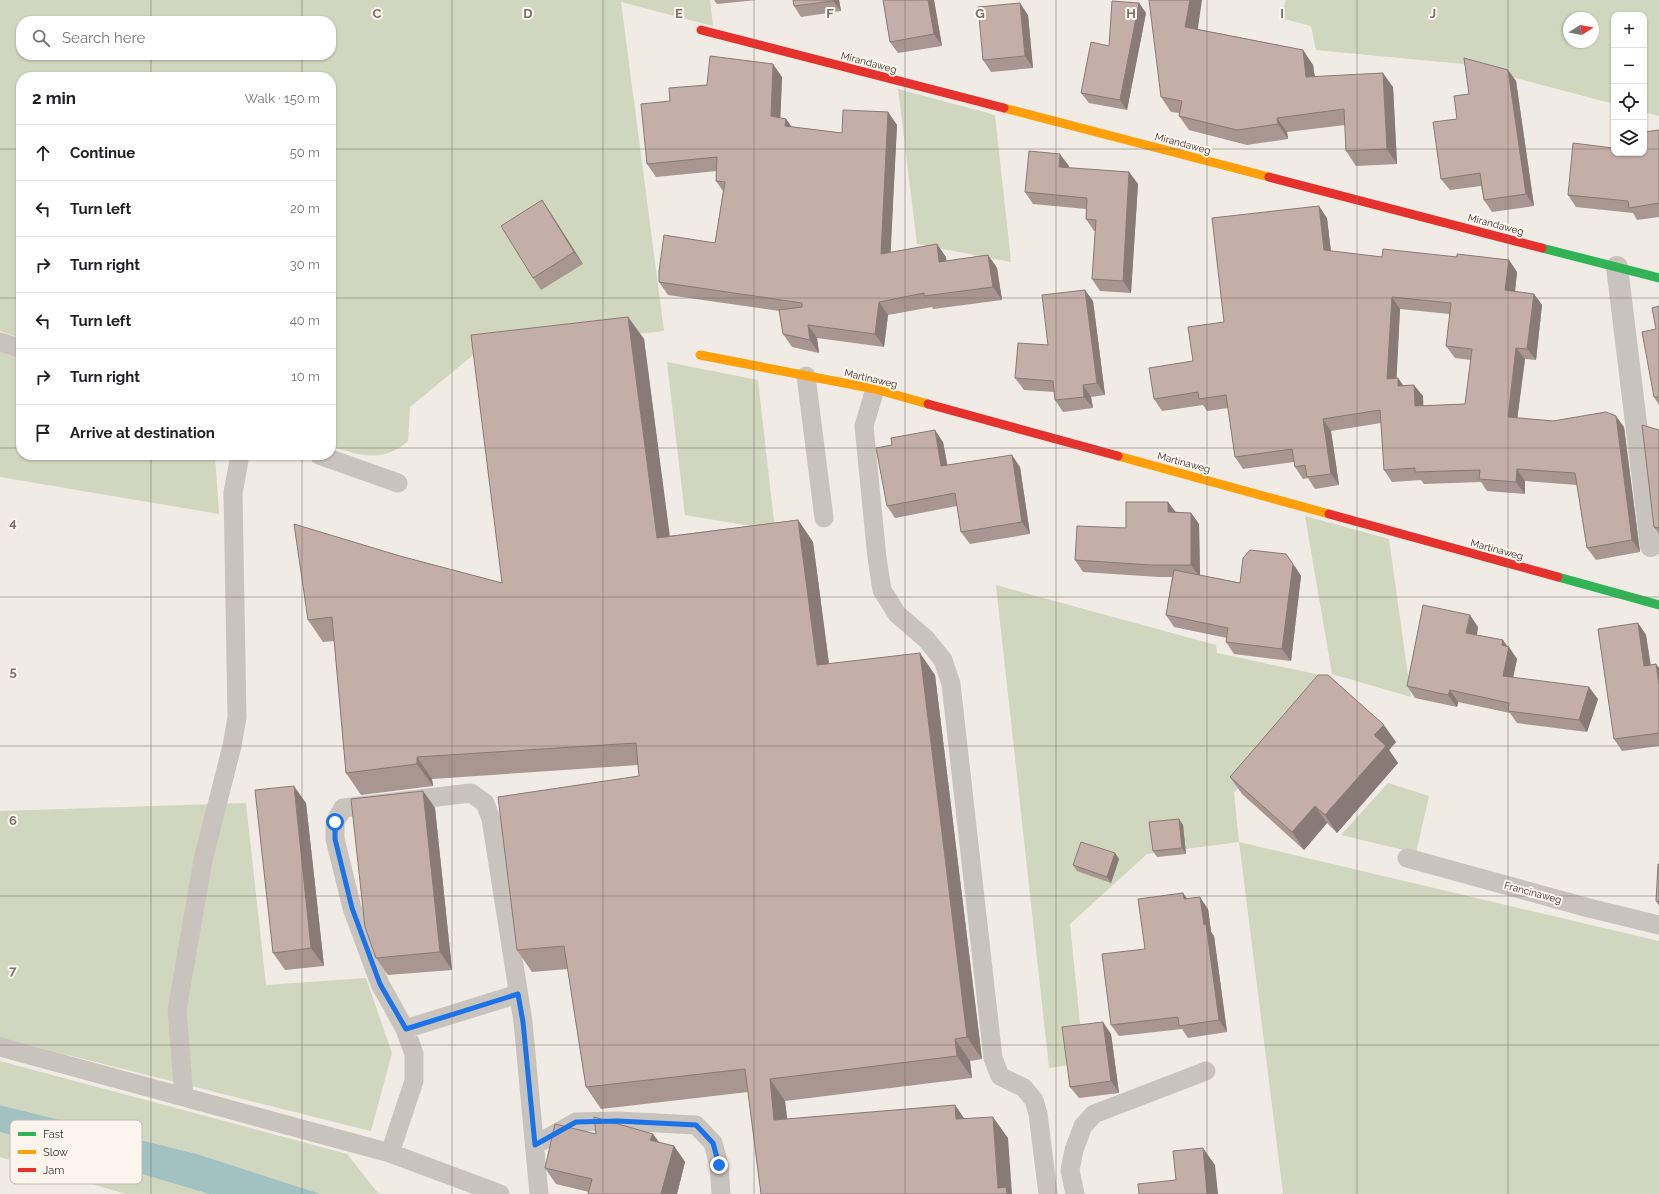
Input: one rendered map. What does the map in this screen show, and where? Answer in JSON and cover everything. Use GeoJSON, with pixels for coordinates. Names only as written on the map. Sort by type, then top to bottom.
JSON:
{"type":"FeatureCollection","features":[{"type":"Feature","properties":{"kind":"street","name":"Mirandaweg"},"geometry":{"type":"LineString","coordinates":[[701,30],[1659,278]]}},
{"type":"Feature","properties":{"kind":"street"},"geometry":{"type":"LineString","coordinates":[[1616,267],[1651,546]]}},
{"type":"Feature","properties":{"kind":"street","name":"Martinaweg"},"geometry":{"type":"LineString","coordinates":[[700,355],[875,388],[1659,605]]}},
{"type":"Feature","properties":{"kind":"lane"},"geometry":{"type":"LineString","coordinates":[[0,342],[16,347]]}},
{"type":"Feature","properties":{"kind":"lane"},"geometry":{"type":"LineString","coordinates":[[806,376],[824,518]]}},
{"type":"Feature","properties":{"kind":"lane"},"geometry":{"type":"LineString","coordinates":[[875,388],[864,426],[877,558],[882,590],[897,614],[926,639],[943,660],[951,684],[993,1058],[1000,1076],[1024,1088],[1034,1100],[1038,1114],[1048,1194]]}},
{"type":"Feature","properties":{"kind":"lane"},"geometry":{"type":"LineString","coordinates":[[184,1097],[177,1010],[203,860],[232,746],[237,717],[233,493],[239,460]]}},
{"type":"Feature","properties":{"kind":"lane"},"geometry":{"type":"LineString","coordinates":[[333,460],[398,483]]}},
{"type":"Feature","properties":{"kind":"lane"},"geometry":{"type":"LineString","coordinates":[[390,1153],[414,1081],[414,1054],[406,1029],[380,984],[352,908],[335,839],[335,822],[343,808],[471,793],[485,803],[491,819],[523,1022],[539,1194]]}},
{"type":"Feature","properties":{"kind":"lane","name":"Francinaweg"},"geometry":{"type":"LineString","coordinates":[[1407,858],[1589,908],[1659,925]]}},
{"type":"Feature","properties":{"kind":"lane"},"geometry":{"type":"LineString","coordinates":[[406,1029],[518,994]]}},
{"type":"Feature","properties":{"kind":"lane"},"geometry":{"type":"LineString","coordinates":[[0,1047],[390,1153],[500,1194]]}},
{"type":"Feature","properties":{"kind":"lane"},"geometry":{"type":"LineString","coordinates":[[1075,1194],[1070,1170],[1074,1150],[1083,1126],[1094,1114],[1206,1071]]}},
{"type":"Feature","properties":{"kind":"lane"},"geometry":{"type":"LineString","coordinates":[[535,1145],[576,1122],[618,1121],[696,1125],[713,1143],[719,1165],[721,1194]]}},
{"type":"Feature","properties":{"kind":"green space"},"geometry":{"type":"Polygon","coordinates":[[[0,0],[710,0],[713,26],[621,2],[664,331],[478,351],[410,407],[408,441],[399,448],[381,455],[371,456],[352,453],[336,448],[336,72],[16,72],[16,337],[0,331],[0,0]]]}},
{"type":"Feature","properties":{"kind":"green space"},"geometry":{"type":"Polygon","coordinates":[[[1286,0],[1659,0],[1659,116],[1647,113],[1647,12],[1611,12],[1611,103],[1463,64],[1316,50],[1311,26],[1280,18],[1286,0]]]}},
{"type":"Feature","properties":{"kind":"green space"},"geometry":{"type":"Polygon","coordinates":[[[898,89],[995,115],[1011,262],[917,244],[898,89]]]}},
{"type":"Feature","properties":{"kind":"green space"},"geometry":{"type":"Polygon","coordinates":[[[0,352],[16,357],[16,460],[215,460],[219,514],[0,477],[0,352]]]}},
{"type":"Feature","properties":{"kind":"green space"},"geometry":{"type":"Polygon","coordinates":[[[667,362],[758,380],[775,530],[685,515],[667,362]]]}},
{"type":"Feature","properties":{"kind":"green space"},"geometry":{"type":"Polygon","coordinates":[[[1305,516],[1389,539],[1411,697],[1332,674],[1305,516]]]}},
{"type":"Feature","properties":{"kind":"green space"},"geometry":{"type":"Polygon","coordinates":[[[996,585],[1216,645],[1217,653],[1330,677],[1234,793],[1239,842],[1147,854],[1070,924],[1081,1033],[1069,1065],[1049,1068],[996,585]]]}},
{"type":"Feature","properties":{"kind":"green space"},"geometry":{"type":"Polygon","coordinates":[[[1388,783],[1429,796],[1416,853],[1341,835],[1388,783]]]}},
{"type":"Feature","properties":{"kind":"green space"},"geometry":{"type":"Polygon","coordinates":[[[246,803],[266,985],[366,978],[392,1053],[371,1131],[0,1038],[0,811],[246,803]]]}},
{"type":"Feature","properties":{"kind":"green space"},"geometry":{"type":"Polygon","coordinates":[[[1239,842],[1659,941],[1659,1194],[1283,1194],[1239,842]]]}},
{"type":"Feature","properties":{"kind":"green space"},"geometry":{"type":"Polygon","coordinates":[[[0,1061],[347,1154],[378,1193],[383,1194],[321,1194],[197,1154],[142,1140],[142,1120],[60,1120],[0,1105],[0,1061]]]}},
{"type":"Feature","properties":{"kind":"green space"},"geometry":{"type":"Polygon","coordinates":[[[0,1132],[10,1135],[10,1160],[0,1157],[0,1132]]]}},
{"type":"Feature","properties":{"kind":"green space"},"geometry":{"type":"Polygon","coordinates":[[[142,1174],[209,1194],[126,1194],[92,1184],[142,1184],[142,1174]]]}},
{"type":"Feature","properties":{"kind":"water"},"geometry":{"type":"Polygon","coordinates":[[[0,1105],[60,1120],[10,1120],[10,1135],[0,1132],[0,1105]]]}},
{"type":"Feature","properties":{"kind":"water"},"geometry":{"type":"Polygon","coordinates":[[[142,1140],[197,1154],[321,1194],[209,1194],[142,1174],[142,1140]]]}},
{"type":"Feature","properties":{"kind":"building"},"geometry":{"type":"Polygon","coordinates":[[[793,0],[833,0],[833,1],[794,6],[793,0]]]}},
{"type":"Feature","properties":{"kind":"building"},"geometry":{"type":"Polygon","coordinates":[[[883,0],[928,0],[934,34],[890,42],[883,0]]]}},
{"type":"Feature","properties":{"kind":"building"},"geometry":{"type":"Polygon","coordinates":[[[1149,0],[1190,0],[1185,27],[1303,50],[1306,77],[1383,73],[1387,149],[1346,151],[1344,109],[1277,118],[1278,124],[1237,130],[1179,116],[1182,101],[1161,97],[1149,0]]]}},
{"type":"Feature","properties":{"kind":"building"},"geometry":{"type":"Polygon","coordinates":[[[1112,1],[1139,3],[1120,100],[1081,93],[1091,42],[1109,46],[1112,1]]]}},
{"type":"Feature","properties":{"kind":"building"},"geometry":{"type":"Polygon","coordinates":[[[1020,3],[1025,56],[983,60],[978,7],[1020,3]]]}},
{"type":"Feature","properties":{"kind":"building"},"geometry":{"type":"Polygon","coordinates":[[[710,56],[773,64],[771,116],[786,119],[785,126],[842,133],[843,110],[888,112],[881,254],[937,244],[939,262],[988,255],[993,287],[924,296],[924,293],[879,302],[875,334],[808,325],[810,340],[783,334],[779,310],[802,307],[802,303],[659,282],[664,235],[715,243],[725,182],[716,181],[717,157],[647,164],[641,104],[670,101],[669,88],[707,85],[710,56]]]}},
{"type":"Feature","properties":{"kind":"building"},"geometry":{"type":"Polygon","coordinates":[[[1464,58],[1508,70],[1526,194],[1484,200],[1480,173],[1441,179],[1433,122],[1457,119],[1454,96],[1469,94],[1464,58]]]}},
{"type":"Feature","properties":{"kind":"building"},"geometry":{"type":"Polygon","coordinates":[[[1659,130],[1659,203],[1629,208],[1628,201],[1568,195],[1573,143],[1611,148],[1611,156],[1647,156],[1647,132],[1659,130]]]}},
{"type":"Feature","properties":{"kind":"building"},"geometry":{"type":"Polygon","coordinates":[[[1029,151],[1060,154],[1059,167],[1129,172],[1123,281],[1092,279],[1096,220],[1086,219],[1087,198],[1025,192],[1029,151]]]}},
{"type":"Feature","properties":{"kind":"building"},"geometry":{"type":"Polygon","coordinates":[[[542,200],[574,252],[533,278],[501,226],[542,200]]]}},
{"type":"Feature","properties":{"kind":"building"},"geometry":{"type":"Polygon","coordinates":[[[1319,206],[1324,250],[1382,257],[1383,249],[1457,257],[1457,254],[1509,260],[1505,290],[1534,294],[1527,349],[1516,348],[1508,417],[1553,421],[1606,412],[1616,416],[1632,540],[1587,548],[1575,473],[1517,469],[1516,482],[1479,479],[1480,470],[1415,472],[1415,468],[1384,470],[1380,410],[1323,419],[1331,474],[1307,477],[1305,465],[1295,467],[1292,449],[1235,457],[1226,395],[1199,399],[1198,392],[1154,399],[1149,368],[1193,361],[1188,327],[1224,322],[1212,218],[1319,206]],[[1392,297],[1387,379],[1398,378],[1398,386],[1414,385],[1415,406],[1465,404],[1472,349],[1446,346],[1451,303],[1392,297]]]}},
{"type":"Feature","properties":{"kind":"building"},"geometry":{"type":"Polygon","coordinates":[[[1085,290],[1097,383],[1083,385],[1084,397],[1055,400],[1053,381],[1015,378],[1018,343],[1048,345],[1042,295],[1085,290]]]}},
{"type":"Feature","properties":{"kind":"building"},"geometry":{"type":"Polygon","coordinates":[[[1659,306],[1659,397],[1654,397],[1642,332],[1656,329],[1652,308],[1659,306]]]}},
{"type":"Feature","properties":{"kind":"building"},"geometry":{"type":"Polygon","coordinates":[[[628,317],[657,538],[798,520],[817,665],[920,653],[967,1037],[955,1039],[957,1056],[770,1079],[774,1120],[955,1105],[956,1119],[993,1117],[998,1188],[1006,1187],[1007,1194],[761,1194],[745,1069],[586,1087],[564,946],[517,950],[498,797],[639,776],[636,743],[417,757],[417,764],[346,773],[332,617],[308,620],[294,524],[400,556],[502,583],[471,335],[628,317]]]}},
{"type":"Feature","properties":{"kind":"building"},"geometry":{"type":"Polygon","coordinates":[[[1642,425],[1659,430],[1659,528],[1654,527],[1642,425]]]}},
{"type":"Feature","properties":{"kind":"building"},"geometry":{"type":"Polygon","coordinates":[[[935,430],[941,466],[1012,455],[1022,522],[961,532],[955,493],[887,506],[876,448],[892,445],[891,438],[935,430]]]}},
{"type":"Feature","properties":{"kind":"building"},"geometry":{"type":"Polygon","coordinates":[[[1126,502],[1168,502],[1168,512],[1191,513],[1191,565],[1151,565],[1075,560],[1077,526],[1126,528],[1126,502]]]}},
{"type":"Feature","properties":{"kind":"building"},"geometry":{"type":"Polygon","coordinates":[[[1250,550],[1286,554],[1293,564],[1282,649],[1226,642],[1228,628],[1166,615],[1174,570],[1240,583],[1243,558],[1250,550]]]}},
{"type":"Feature","properties":{"kind":"building"},"geometry":{"type":"Polygon","coordinates":[[[1423,605],[1470,615],[1466,633],[1503,640],[1502,645],[1509,647],[1503,676],[1589,687],[1579,720],[1508,711],[1509,703],[1450,690],[1448,695],[1407,686],[1423,605]]]}},
{"type":"Feature","properties":{"kind":"building"},"geometry":{"type":"Polygon","coordinates":[[[1638,623],[1644,666],[1656,664],[1659,685],[1659,733],[1614,739],[1598,629],[1638,623]]]}},
{"type":"Feature","properties":{"kind":"building"},"geometry":{"type":"Polygon","coordinates":[[[1318,675],[1328,675],[1384,725],[1374,735],[1386,746],[1325,815],[1315,806],[1292,832],[1230,777],[1318,675]]]}},
{"type":"Feature","properties":{"kind":"building"},"geometry":{"type":"Polygon","coordinates":[[[294,786],[311,948],[273,953],[255,790],[294,786]]]}},
{"type":"Feature","properties":{"kind":"building"},"geometry":{"type":"Polygon","coordinates":[[[423,791],[440,952],[376,958],[365,927],[351,799],[423,791]]]}},
{"type":"Feature","properties":{"kind":"building"},"geometry":{"type":"Polygon","coordinates":[[[1179,819],[1182,848],[1153,851],[1149,822],[1179,819]]]}},
{"type":"Feature","properties":{"kind":"building"},"geometry":{"type":"Polygon","coordinates":[[[1081,842],[1115,853],[1107,877],[1073,865],[1081,842]]]}},
{"type":"Feature","properties":{"kind":"building"},"geometry":{"type":"Polygon","coordinates":[[[1659,864],[1659,902],[1656,901],[1659,864]]]}},
{"type":"Feature","properties":{"kind":"building"},"geometry":{"type":"Polygon","coordinates":[[[1183,893],[1184,899],[1200,897],[1204,925],[1206,924],[1219,1020],[1179,1026],[1178,1017],[1111,1025],[1102,954],[1145,949],[1138,899],[1183,893]]]}},
{"type":"Feature","properties":{"kind":"building"},"geometry":{"type":"Polygon","coordinates":[[[1103,1022],[1111,1081],[1070,1087],[1062,1027],[1103,1022]]]}},
{"type":"Feature","properties":{"kind":"building"},"geometry":{"type":"Polygon","coordinates":[[[594,1117],[653,1134],[650,1140],[674,1146],[661,1194],[588,1194],[592,1179],[545,1168],[555,1124],[596,1134],[594,1117]]]}},
{"type":"Feature","properties":{"kind":"building"},"geometry":{"type":"Polygon","coordinates":[[[1203,1148],[1207,1194],[1139,1194],[1138,1184],[1176,1180],[1173,1151],[1203,1148]]]}},
{"type":"Feature","properties":{"kind":"traffic: fast"},"geometry":{"type":"LineString","coordinates":[[1542,248],[1659,278]]}},
{"type":"Feature","properties":{"kind":"traffic: fast"},"geometry":{"type":"LineString","coordinates":[[1558,577],[1659,605]]}},
{"type":"Feature","properties":{"kind":"traffic: slow"},"geometry":{"type":"LineString","coordinates":[[1004,108],[1269,177]]}},
{"type":"Feature","properties":{"kind":"traffic: slow"},"geometry":{"type":"LineString","coordinates":[[700,355],[875,389],[928,404]]}},
{"type":"Feature","properties":{"kind":"traffic: slow"},"geometry":{"type":"LineString","coordinates":[[1118,456],[1329,514]]}},
{"type":"Feature","properties":{"kind":"traffic: jam"},"geometry":{"type":"LineString","coordinates":[[701,30],[1004,108]]}},
{"type":"Feature","properties":{"kind":"traffic: jam"},"geometry":{"type":"LineString","coordinates":[[1269,177],[1542,248]]}},
{"type":"Feature","properties":{"kind":"traffic: jam"},"geometry":{"type":"LineString","coordinates":[[928,404],[1118,456]]}},
{"type":"Feature","properties":{"kind":"traffic: jam"},"geometry":{"type":"LineString","coordinates":[[1329,514],[1558,577]]}},
{"type":"Feature","properties":{"kind":"route"},"geometry":{"type":"LineString","coordinates":[[335,822],[335,839],[352,908],[380,984],[406,1029],[518,994],[523,1022],[535,1145],[576,1122],[618,1121],[696,1125],[713,1143],[719,1165]]}}]}
